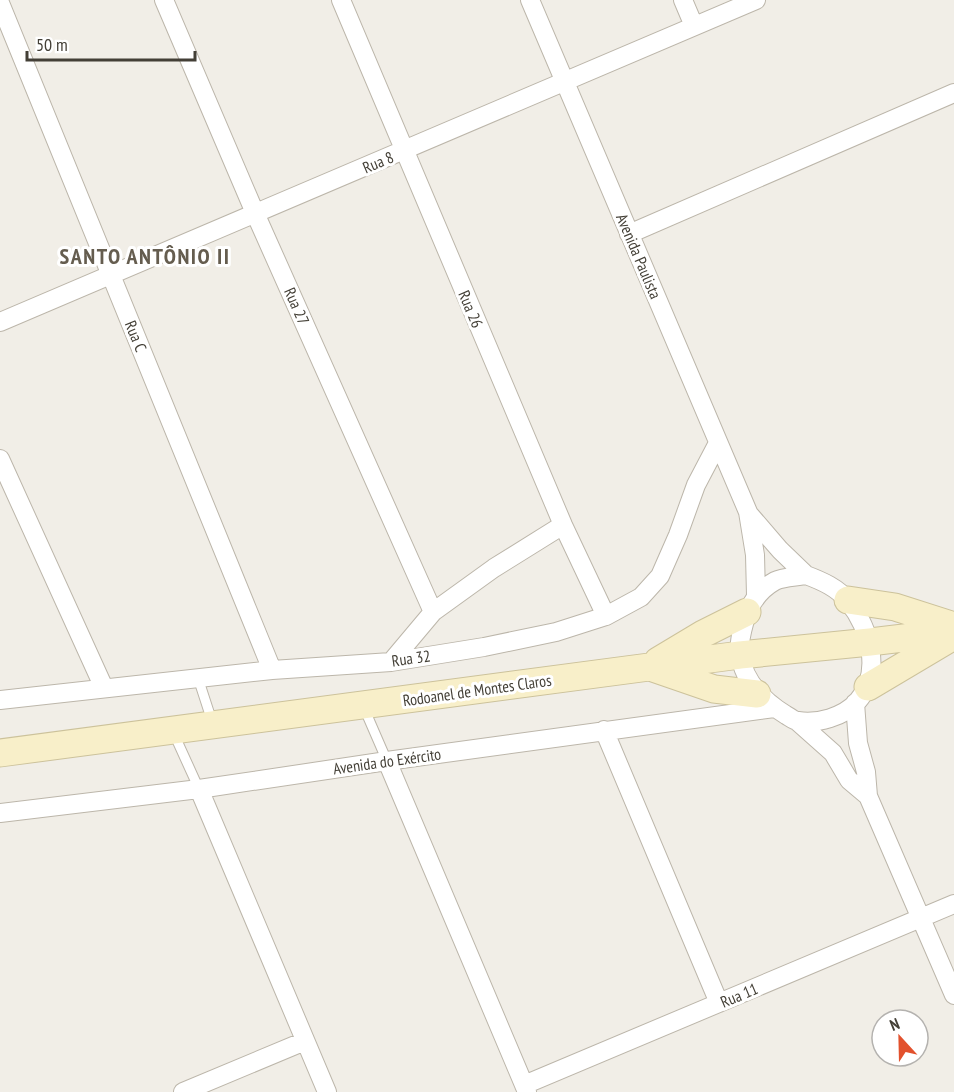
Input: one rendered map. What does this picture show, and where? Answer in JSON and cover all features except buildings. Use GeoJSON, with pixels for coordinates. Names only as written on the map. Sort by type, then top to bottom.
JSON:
{"type":"FeatureCollection","features":[{"type":"Feature","properties":{"kind":"main road"},"geometry":{"type":"LineString","coordinates":[[848,600],[895,607],[954,626]]}},
{"type":"Feature","properties":{"kind":"main road"},"geometry":{"type":"LineString","coordinates":[[649,667],[752,604]]}},
{"type":"Feature","properties":{"kind":"main road","name":"Rodoanel de Montes Claros"},"geometry":{"type":"LineString","coordinates":[[0,753],[740,655],[954,632]]}},
{"type":"Feature","properties":{"kind":"main road"},"geometry":{"type":"LineString","coordinates":[[862,695],[954,636]]}},
{"type":"Feature","properties":{"kind":"main road"},"geometry":{"type":"LineString","coordinates":[[649,667],[714,689],[766,701]]}},
{"type":"Feature","properties":{"kind":"street","name":"Rua 27"},"geometry":{"type":"LineString","coordinates":[[164,0],[255,213],[433,612]]}},
{"type":"Feature","properties":{"kind":"street","name":"Rua 26"},"geometry":{"type":"LineString","coordinates":[[341,0],[563,525],[606,616]]}},
{"type":"Feature","properties":{"kind":"street","name":"Avenida Paulista"},"geometry":{"type":"LineString","coordinates":[[530,0],[748,512],[755,555],[752,604],[741,633],[740,655]]}},
{"type":"Feature","properties":{"kind":"street"},"geometry":{"type":"LineString","coordinates":[[683,0],[694,26]]}},
{"type":"Feature","properties":{"kind":"street","name":"Rua 8"},"geometry":{"type":"LineString","coordinates":[[0,322],[756,0]]}},
{"type":"Feature","properties":{"kind":"street","name":"Rua C"},"geometry":{"type":"LineString","coordinates":[[0,3],[272,670]]}},
{"type":"Feature","properties":{"kind":"street"},"geometry":{"type":"LineString","coordinates":[[629,234],[954,93]]}},
{"type":"Feature","properties":{"kind":"street","name":"Rua 32"},"geometry":{"type":"LineString","coordinates":[[0,700],[272,670],[391,662],[546,634],[606,616],[641,597],[660,576],[696,485],[718,443]]}},
{"type":"Feature","properties":{"kind":"street"},"geometry":{"type":"LineString","coordinates":[[0,459],[104,688]]}},
{"type":"Feature","properties":{"kind":"street","name":"Avenida Paulista"},"geometry":{"type":"LineString","coordinates":[[748,512],[780,550],[806,575],[826,583],[848,600]]}},
{"type":"Feature","properties":{"kind":"street"},"geometry":{"type":"LineString","coordinates":[[391,662],[433,612],[494,568],[563,525]]}},
{"type":"Feature","properties":{"kind":"street"},"geometry":{"type":"LineString","coordinates":[[752,604],[777,580],[806,575]]}},
{"type":"Feature","properties":{"kind":"street"},"geometry":{"type":"LineString","coordinates":[[848,600],[870,642],[872,667],[862,695],[858,743],[866,772],[868,796],[954,995]]}},
{"type":"Feature","properties":{"kind":"street"},"geometry":{"type":"LineString","coordinates":[[740,655],[746,674],[766,701],[797,721],[833,753],[849,780],[868,796]]}},
{"type":"Feature","properties":{"kind":"street"},"geometry":{"type":"LineString","coordinates":[[797,721],[831,719],[862,695]]}},
{"type":"Feature","properties":{"kind":"street","name":"Avenida do Exército"},"geometry":{"type":"LineString","coordinates":[[0,813],[199,789],[604,730],[766,701]]}},
{"type":"Feature","properties":{"kind":"street"},"geometry":{"type":"LineString","coordinates":[[604,730],[719,1003]]}},
{"type":"Feature","properties":{"kind":"street"},"geometry":{"type":"LineString","coordinates":[[387,761],[526,1089]]}},
{"type":"Feature","properties":{"kind":"street"},"geometry":{"type":"LineString","coordinates":[[199,789],[327,1092]]}},
{"type":"Feature","properties":{"kind":"street","name":"Rua 11"},"geometry":{"type":"LineString","coordinates":[[526,1089],[719,1003],[954,904]]}},
{"type":"Feature","properties":{"kind":"street"},"geometry":{"type":"LineString","coordinates":[[183,1092],[305,1041]]}},
{"type":"Feature","properties":{"kind":"lane"},"geometry":{"type":"LineString","coordinates":[[198,678],[213,725]]}},
{"type":"Feature","properties":{"kind":"lane"},"geometry":{"type":"LineString","coordinates":[[363,705],[387,761]]}},
{"type":"Feature","properties":{"kind":"lane"},"geometry":{"type":"LineString","coordinates":[[172,730],[199,789]]}},
{"type":"Feature","properties":{"kind":"district","name":"SANTO ANTÔNIO II"},"geometry":{"type":"Point","coordinates":[145,256]}}]}
